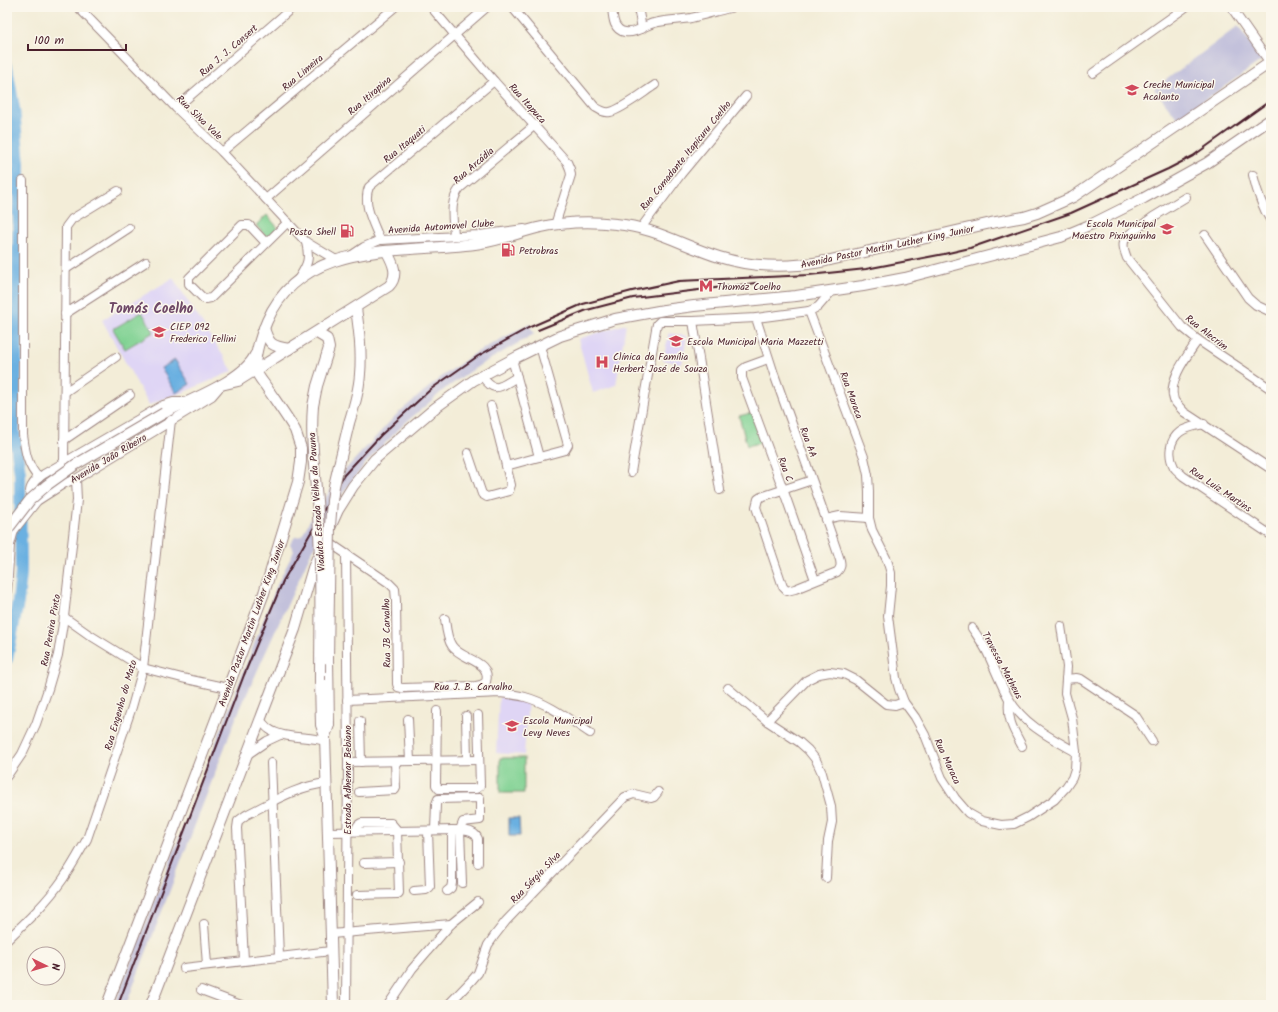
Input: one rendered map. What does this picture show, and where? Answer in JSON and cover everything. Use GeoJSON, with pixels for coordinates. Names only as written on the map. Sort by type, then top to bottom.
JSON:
{"type":"FeatureCollection","features":[{"type":"Feature","properties":{"kind":"main road","name":"Avenida Pastor Martin Luther King Junior"},"geometry":{"type":"LineString","coordinates":[[107,1005],[264,593],[298,482],[301,462],[301,448],[296,430],[256,370],[257,352],[264,328],[275,304],[298,278],[320,266],[351,256],[481,243],[537,228],[583,222],[615,224],[641,228],[664,235],[718,257],[736,262],[772,266],[797,266],[826,261],[984,224],[1024,217],[1037,213],[1073,197],[1271,62]]}},
{"type":"Feature","properties":{"kind":"main road"},"geometry":{"type":"LineString","coordinates":[[151,1005],[295,629],[311,573],[325,539],[342,504],[353,486],[376,459],[435,408],[482,376],[512,359],[560,336],[588,327],[664,310],[831,292],[905,278],[1061,236],[1092,224],[1144,198],[1207,162],[1271,119]]}},
{"type":"Feature","properties":{"kind":"main road","name":"Avenida João Ribeiro"},"geometry":{"type":"LineString","coordinates":[[221,385],[238,381],[317,333],[389,286],[393,282],[395,270],[393,262],[387,252]]}},
{"type":"Feature","properties":{"kind":"main road","name":"Viaduto Estrada Velha da Pavuna"},"geometry":{"type":"LineString","coordinates":[[328,659],[330,526],[334,486],[349,423],[357,397],[360,374],[360,337],[356,308]]}},
{"type":"Feature","properties":{"kind":"main road"},"geometry":{"type":"LineString","coordinates":[[264,328],[266,336],[271,344],[277,347],[289,349]]}},
{"type":"Feature","properties":{"kind":"main road","name":"Viaduto Estrada Velha da Pavuna"},"geometry":{"type":"LineString","coordinates":[[317,333],[327,339],[329,348],[317,386],[311,427],[320,561],[320,680]]}},
{"type":"Feature","properties":{"kind":"main road","name":"Avenida João Ribeiro"},"geometry":{"type":"LineString","coordinates":[[11,530],[30,500],[52,481],[69,469],[167,416],[184,402],[221,385],[246,369],[257,352]]}},
{"type":"Feature","properties":{"kind":"main road","name":"Estrada Adhemar Bebiano"},"geometry":{"type":"LineString","coordinates":[[325,738],[329,725],[328,659]]}},
{"type":"Feature","properties":{"kind":"main road","name":"Estrada Adhemar Bebiano"},"geometry":{"type":"LineString","coordinates":[[320,680],[321,725],[325,738],[327,783],[333,1005]]}},
{"type":"Feature","properties":{"kind":"street","name":"Rua J. J. Consert"},"geometry":{"type":"LineString","coordinates":[[176,108],[293,7]]}},
{"type":"Feature","properties":{"kind":"street","name":"Rua Limeira"},"geometry":{"type":"LineString","coordinates":[[222,152],[395,7]]}},
{"type":"Feature","properties":{"kind":"street","name":"Rua Itapuca"},"geometry":{"type":"LineString","coordinates":[[432,7],[494,80],[568,162],[570,169],[570,180],[555,225]]}},
{"type":"Feature","properties":{"kind":"street","name":"Rua Itirapina"},"geometry":{"type":"LineString","coordinates":[[266,200],[454,34],[487,7]]}},
{"type":"Feature","properties":{"kind":"street"},"geometry":{"type":"LineString","coordinates":[[512,7],[600,110],[610,112],[617,110],[655,85]]}},
{"type":"Feature","properties":{"kind":"street"},"geometry":{"type":"LineString","coordinates":[[612,7],[614,22],[620,30],[630,32],[642,29],[653,23],[692,18],[730,8]]}},
{"type":"Feature","properties":{"kind":"street"},"geometry":{"type":"LineString","coordinates":[[638,7],[642,29]]}},
{"type":"Feature","properties":{"kind":"street"},"geometry":{"type":"LineString","coordinates":[[1093,73],[1186,7]]}},
{"type":"Feature","properties":{"kind":"street"},"geometry":{"type":"LineString","coordinates":[[1231,7],[1271,62]]}},
{"type":"Feature","properties":{"kind":"street","name":"Rua Silva Vale"},"geometry":{"type":"LineString","coordinates":[[81,8],[176,108],[222,152],[306,242],[336,260]]}},
{"type":"Feature","properties":{"kind":"street","name":"Rua Itaquati"},"geometry":{"type":"LineString","coordinates":[[380,240],[366,200],[366,193],[369,188],[494,80]]}},
{"type":"Feature","properties":{"kind":"street","name":"Rua Comadante Itapicuru Coelho"},"geometry":{"type":"LineString","coordinates":[[641,228],[682,174],[746,96]]}},
{"type":"Feature","properties":{"kind":"street","name":"Rua Arcádia"},"geometry":{"type":"LineString","coordinates":[[454,235],[453,203],[455,195],[460,188],[535,125]]}},
{"type":"Feature","properties":{"kind":"street"},"geometry":{"type":"LineString","coordinates":[[1253,175],[1258,196],[1271,221]]}},
{"type":"Feature","properties":{"kind":"street"},"geometry":{"type":"LineString","coordinates":[[23,181],[23,435],[28,462],[38,478]]}},
{"type":"Feature","properties":{"kind":"street"},"geometry":{"type":"LineString","coordinates":[[64,463],[66,314],[65,232],[68,223],[72,219],[118,191]]}},
{"type":"Feature","properties":{"kind":"street","name":"Rua Alecrim"},"geometry":{"type":"LineString","coordinates":[[1186,197],[1127,236],[1123,244],[1127,258],[1182,327],[1198,340],[1271,389]]}},
{"type":"Feature","properties":{"kind":"street"},"geometry":{"type":"LineString","coordinates":[[266,243],[249,225],[242,225],[189,278],[189,284],[204,299],[209,299],[288,222]]}},
{"type":"Feature","properties":{"kind":"street"},"geometry":{"type":"LineString","coordinates":[[66,269],[129,228]]}},
{"type":"Feature","properties":{"kind":"street","name":"Avenida Automovel Clube"},"geometry":{"type":"LineString","coordinates":[[351,256],[364,247],[380,240],[454,235],[479,235],[515,229],[537,228]]}},
{"type":"Feature","properties":{"kind":"street"},"geometry":{"type":"LineString","coordinates":[[1205,235],[1248,298],[1256,305],[1271,312]]}},
{"type":"Feature","properties":{"kind":"street"},"geometry":{"type":"LineString","coordinates":[[298,278],[306,267],[308,260],[309,252],[306,242]]}},
{"type":"Feature","properties":{"kind":"street"},"geometry":{"type":"LineString","coordinates":[[66,314],[146,262]]}},
{"type":"Feature","properties":{"kind":"street"},"geometry":{"type":"LineString","coordinates":[[631,472],[657,324],[660,321],[756,318],[809,311],[818,307],[831,292]]}},
{"type":"Feature","properties":{"kind":"street","name":"Rua Maraca"},"geometry":{"type":"LineString","coordinates":[[809,311],[864,457],[869,483],[869,518],[874,536],[887,560],[891,573],[888,606],[889,626],[896,678],[904,702],[915,717],[925,735],[942,778],[955,798],[968,813],[982,821],[1001,825],[1014,824],[1028,817],[1054,800],[1072,778],[1075,769],[1076,752],[1072,718],[1065,693],[1067,667],[1061,626]]}},
{"type":"Feature","properties":{"kind":"street","name":"Rua AA"},"geometry":{"type":"LineString","coordinates":[[756,318],[768,359],[840,560],[840,569],[837,572],[815,580]]}},
{"type":"Feature","properties":{"kind":"street"},"geometry":{"type":"LineString","coordinates":[[693,321],[720,490]]}},
{"type":"Feature","properties":{"kind":"street"},"geometry":{"type":"LineString","coordinates":[[1198,340],[1180,367],[1174,382],[1172,393],[1174,401],[1184,412],[1271,469]]}},
{"type":"Feature","properties":{"kind":"street"},"geometry":{"type":"LineString","coordinates":[[506,466],[565,450],[568,445],[540,346]]}},
{"type":"Feature","properties":{"kind":"street"},"geometry":{"type":"LineString","coordinates":[[65,392],[116,357]]}},
{"type":"Feature","properties":{"kind":"street"},"geometry":{"type":"LineString","coordinates":[[512,359],[539,457]]}},
{"type":"Feature","properties":{"kind":"street","name":"Rua C"},"geometry":{"type":"LineString","coordinates":[[768,359],[746,367],[742,370],[742,378],[815,580]]}},
{"type":"Feature","properties":{"kind":"street"},"geometry":{"type":"LineString","coordinates":[[482,376],[491,387],[495,388],[517,377]]}},
{"type":"Feature","properties":{"kind":"street","name":"Avenida João Ribeiro"},"geometry":{"type":"LineString","coordinates":[[7,591],[11,530],[23,519],[37,501],[65,483],[76,479],[167,416],[212,396],[221,385]]}},
{"type":"Feature","properties":{"kind":"street"},"geometry":{"type":"LineString","coordinates":[[64,440],[130,395]]}},
{"type":"Feature","properties":{"kind":"street"},"geometry":{"type":"LineString","coordinates":[[37,501],[32,496],[30,490],[38,478],[163,404],[184,402]]}},
{"type":"Feature","properties":{"kind":"street"},"geometry":{"type":"LineString","coordinates":[[468,453],[480,492],[485,496],[509,490],[510,485],[506,466],[491,406]]}},
{"type":"Feature","properties":{"kind":"street","name":"Rua Engenho do Mato"},"geometry":{"type":"LineString","coordinates":[[7,940],[29,919],[63,879],[86,839],[128,722],[144,668],[167,416]]}},
{"type":"Feature","properties":{"kind":"street","name":"Rua Luiz Martins"},"geometry":{"type":"LineString","coordinates":[[1204,424],[1180,432],[1173,439],[1170,449],[1171,459],[1175,468],[1183,476],[1271,535]]}},
{"type":"Feature","properties":{"kind":"street","name":"Rua Pereira Pinto"},"geometry":{"type":"LineString","coordinates":[[7,776],[24,750],[36,724],[57,660],[64,617],[77,500],[76,479]]}},
{"type":"Feature","properties":{"kind":"street"},"geometry":{"type":"LineString","coordinates":[[812,480],[761,497],[758,499],[756,508],[783,587],[787,591],[815,580]]}},
{"type":"Feature","properties":{"kind":"street"},"geometry":{"type":"LineString","coordinates":[[826,519],[840,516],[869,518]]}},
{"type":"Feature","properties":{"kind":"street","name":"Rua JB Carvalho"},"geometry":{"type":"LineString","coordinates":[[325,539],[389,583],[394,589],[396,601],[398,687],[476,686],[486,682],[486,672],[483,667],[451,646],[445,619]]}},
{"type":"Feature","properties":{"kind":"street","name":"Estrada Adhemar Bebiano"},"geometry":{"type":"LineString","coordinates":[[346,554],[348,762],[351,831],[346,1005]]}},
{"type":"Feature","properties":{"kind":"street"},"geometry":{"type":"LineString","coordinates":[[64,617],[88,634],[144,668],[228,688]]}},
{"type":"Feature","properties":{"kind":"street","name":"Travessa Matheus"},"geometry":{"type":"LineString","coordinates":[[972,628],[987,653],[1009,700],[1020,714],[1031,725],[1076,752]]}},
{"type":"Feature","properties":{"kind":"street"},"geometry":{"type":"LineString","coordinates":[[767,721],[807,680],[819,674],[830,672],[844,674],[856,680],[886,704],[895,705],[904,702]]}},
{"type":"Feature","properties":{"kind":"street"},"geometry":{"type":"LineString","coordinates":[[1066,679],[1081,679],[1129,710],[1139,721],[1152,741]]}},
{"type":"Feature","properties":{"kind":"street"},"geometry":{"type":"LineString","coordinates":[[728,688],[767,721],[800,742],[808,750],[822,773],[831,806],[832,822],[828,842],[826,878]]}},
{"type":"Feature","properties":{"kind":"street","name":"Rua J. B. Carvalho"},"geometry":{"type":"LineString","coordinates":[[347,700],[500,693],[513,694],[526,697],[540,703],[590,733]]}},
{"type":"Feature","properties":{"kind":"street"},"geometry":{"type":"LineString","coordinates":[[1009,700],[1008,711],[1010,724],[1022,746]]}},
{"type":"Feature","properties":{"kind":"street"},"geometry":{"type":"LineString","coordinates":[[437,711],[437,788],[479,788],[478,715]]}},
{"type":"Feature","properties":{"kind":"street"},"geometry":{"type":"LineString","coordinates":[[466,716],[467,760]]}},
{"type":"Feature","properties":{"kind":"street"},"geometry":{"type":"LineString","coordinates":[[408,719],[410,761]]}},
{"type":"Feature","properties":{"kind":"street"},"geometry":{"type":"LineString","coordinates":[[260,720],[270,730],[280,735],[325,738]]}},
{"type":"Feature","properties":{"kind":"street"},"geometry":{"type":"LineString","coordinates":[[360,721],[361,762]]}},
{"type":"Feature","properties":{"kind":"street"},"geometry":{"type":"LineString","coordinates":[[248,754],[267,741],[280,735]]}},
{"type":"Feature","properties":{"kind":"street"},"geometry":{"type":"LineString","coordinates":[[348,762],[479,760]]}},
{"type":"Feature","properties":{"kind":"street"},"geometry":{"type":"LineString","coordinates":[[359,792],[394,790],[396,788],[395,762]]}},
{"type":"Feature","properties":{"kind":"street"},"geometry":{"type":"LineString","coordinates":[[271,763],[279,956]]}},
{"type":"Feature","properties":{"kind":"street"},"geometry":{"type":"LineString","coordinates":[[244,960],[238,824],[240,818],[307,786],[327,783]]}},
{"type":"Feature","properties":{"kind":"street","name":"Rua Sérgio Silva"},"geometry":{"type":"LineString","coordinates":[[448,1005],[478,972],[488,946],[506,921],[625,797],[634,794],[651,798],[658,792]]}},
{"type":"Feature","properties":{"kind":"street"},"geometry":{"type":"LineString","coordinates":[[414,891],[426,890],[430,887],[431,830],[438,799],[480,798],[480,820],[463,822],[456,830],[452,883],[451,888],[448,890]]}},
{"type":"Feature","properties":{"kind":"street"},"geometry":{"type":"LineString","coordinates":[[357,895],[400,893],[397,830]]}},
{"type":"Feature","properties":{"kind":"street"},"geometry":{"type":"LineString","coordinates":[[328,832],[397,830],[456,830],[473,832],[477,836],[478,863]]}},
{"type":"Feature","properties":{"kind":"street"},"geometry":{"type":"LineString","coordinates":[[456,830],[462,883]]}},
{"type":"Feature","properties":{"kind":"street"},"geometry":{"type":"LineString","coordinates":[[364,863],[399,862]]}},
{"type":"Feature","properties":{"kind":"street"},"geometry":{"type":"LineString","coordinates":[[388,1005],[412,969],[451,924],[478,902]]}},
{"type":"Feature","properties":{"kind":"street"},"geometry":{"type":"LineString","coordinates":[[204,924],[207,965]]}},
{"type":"Feature","properties":{"kind":"street"},"geometry":{"type":"LineString","coordinates":[[331,934],[451,924]]}},
{"type":"Feature","properties":{"kind":"street"},"geometry":{"type":"LineString","coordinates":[[184,968],[331,951]]}},
{"type":"Feature","properties":{"kind":"street"},"geometry":{"type":"LineString","coordinates":[[201,990],[241,1005]]}},
{"type":"Feature","properties":{"kind":"shaded area"},"geometry":{"type":"Polygon","coordinates":[[[1238,26],[1262,60],[1178,119],[1154,89],[1238,26]]]}},
{"type":"Feature","properties":{"kind":"shaded area","name":"CIEP 092 Frederico Fellini"},"geometry":{"type":"Polygon","coordinates":[[[173,278],[233,371],[149,405],[102,320],[173,278]]]}},
{"type":"Feature","properties":{"kind":"shaded area"},"geometry":{"type":"Polygon","coordinates":[[[529,324],[534,334],[480,365],[446,388],[404,424],[366,463],[339,498],[309,557],[236,718],[126,1005],[114,1005],[277,585],[294,551],[290,544],[295,537],[302,536],[310,520],[343,472],[397,414],[440,378],[475,353],[529,324]]]}},
{"type":"Feature","properties":{"kind":"shaded area","name":"Clínica da Família Herbert José de Souza"},"geometry":{"type":"Polygon","coordinates":[[[626,324],[616,385],[593,393],[578,339],[626,324]]]}},
{"type":"Feature","properties":{"kind":"shaded area"},"geometry":{"type":"Polygon","coordinates":[[[669,333],[687,336],[682,364],[663,360],[669,333]]]}},
{"type":"Feature","properties":{"kind":"shaded area","name":"Escola Municipal Levy Neves"},"geometry":{"type":"Polygon","coordinates":[[[499,697],[528,699],[524,755],[496,753],[499,697]]]}},
{"type":"Feature","properties":{"kind":"green space"},"geometry":{"type":"Polygon","coordinates":[[[267,215],[278,228],[267,238],[256,225],[267,215]]]}},
{"type":"Feature","properties":{"kind":"green space"},"geometry":{"type":"Polygon","coordinates":[[[142,312],[154,332],[125,349],[113,329],[142,312]]]}},
{"type":"Feature","properties":{"kind":"green space"},"geometry":{"type":"Polygon","coordinates":[[[755,412],[763,442],[747,446],[739,416],[755,412]]]}},
{"type":"Feature","properties":{"kind":"green space"},"geometry":{"type":"Polygon","coordinates":[[[500,758],[524,758],[524,793],[500,793],[500,758]]]}},
{"type":"Feature","properties":{"kind":"water"},"geometry":{"type":"Polygon","coordinates":[[[175,360],[190,384],[176,393],[161,368],[175,360]]]}},
{"type":"Feature","properties":{"kind":"water"},"geometry":{"type":"Polygon","coordinates":[[[509,818],[519,818],[520,836],[509,836],[509,818]]]}},
{"type":"Feature","properties":{"kind":"waterway"},"geometry":{"type":"LineString","coordinates":[[7,67],[14,109],[19,164],[18,302],[14,430],[20,473],[21,573],[18,602],[7,659]]}},
{"type":"Feature","properties":{"kind":"railway"},"geometry":{"type":"LineString","coordinates":[[118,1005],[244,675],[283,581],[344,475],[381,435],[431,389],[478,356],[528,328],[583,304],[632,291],[679,281],[809,275],[866,269],[970,248],[1071,213],[1168,169],[1193,156],[1271,100]]}},
{"type":"Feature","properties":{"kind":"railway"},"geometry":{"type":"LineString","coordinates":[[538,330],[587,310],[633,298],[756,283]]}},
{"type":"Feature","properties":{"kind":"place","name":"Creche Municipal Acalanto"},"geometry":{"type":"Point","coordinates":[1132,90]}},
{"type":"Feature","properties":{"kind":"place","name":"Escola Municipal Maestro Pixinguinha"},"geometry":{"type":"Point","coordinates":[1167,229]}},
{"type":"Feature","properties":{"kind":"place","name":"Posto Shell"},"geometry":{"type":"Point","coordinates":[347,231]}},
{"type":"Feature","properties":{"kind":"place","name":"Petrobras"},"geometry":{"type":"Point","coordinates":[508,250]}},
{"type":"Feature","properties":{"kind":"place","name":"Thomáz Coelho"},"geometry":{"type":"Point","coordinates":[706,286]}},
{"type":"Feature","properties":{"kind":"place","name":"CIEP 092 Frederico Fellini"},"geometry":{"type":"Point","coordinates":[159,332]}},
{"type":"Feature","properties":{"kind":"place","name":"Escola Municipal Maria Mazzetti"},"geometry":{"type":"Point","coordinates":[676,341]}},
{"type":"Feature","properties":{"kind":"place","name":"Clínica da Família Herbert José de Souza"},"geometry":{"type":"Point","coordinates":[602,362]}},
{"type":"Feature","properties":{"kind":"place","name":"Escola Municipal Levy Neves"},"geometry":{"type":"Point","coordinates":[512,726]}},
{"type":"Feature","properties":{"kind":"district","name":"Tomás Coelho"},"geometry":{"type":"Point","coordinates":[151,308]}}]}
